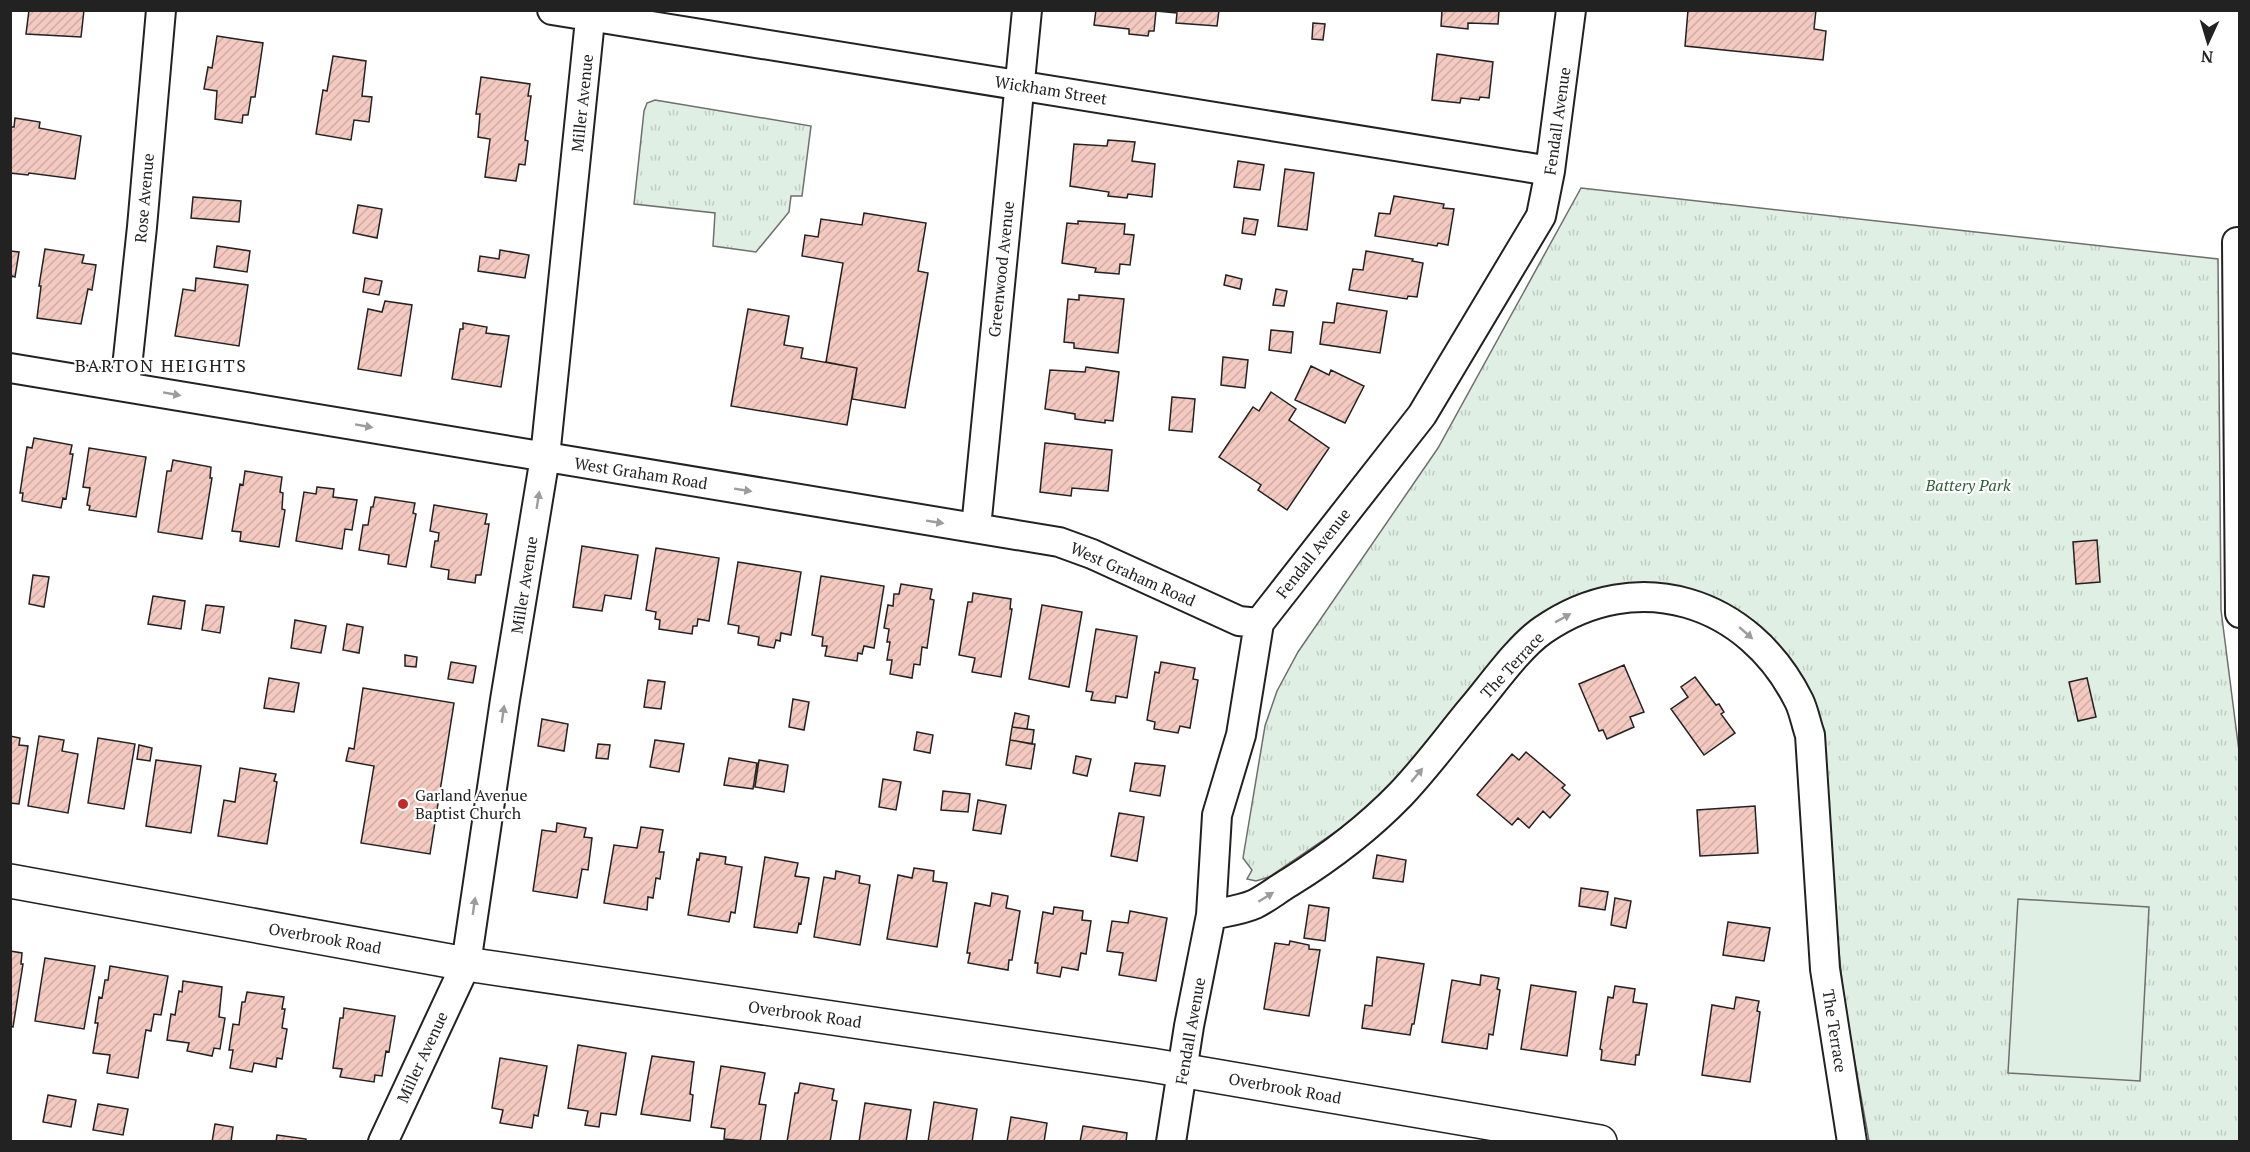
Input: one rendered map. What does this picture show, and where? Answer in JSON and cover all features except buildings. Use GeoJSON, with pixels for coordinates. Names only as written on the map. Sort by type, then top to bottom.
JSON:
{"type":"FeatureCollection","features":[{"type":"Feature","properties":{"kind":"street","name":"Rose Avenue"},"geometry":{"type":"LineString","coordinates":[[125,386],[161,10]]}},
{"type":"Feature","properties":{"kind":"street","name":"Wickham Street"},"geometry":{"type":"LineString","coordinates":[[552,10],[591,13],[1550,171]]}},
{"type":"Feature","properties":{"kind":"street","name":"Greenwood Avenue"},"geometry":{"type":"LineString","coordinates":[[976,528],[1027,10]]}},
{"type":"Feature","properties":{"kind":"street","name":"Fendall Avenue"},"geometry":{"type":"LineString","coordinates":[[1171,1142],[1189,1026],[1211,915],[1217,815],[1241,735],[1258,623],[1422,415],[1541,216],[1550,171],[1571,10]]}},
{"type":"Feature","properties":{"kind":"street","name":"Miller Avenue"},"geometry":{"type":"LineString","coordinates":[[383,1142],[466,964],[505,700],[545,457],[591,13]]}},
{"type":"Feature","properties":{"kind":"street"},"geometry":{"type":"LineString","coordinates":[[2238,243],[2239,605]]}},
{"type":"Feature","properties":{"kind":"street","name":"West Graham Road"},"geometry":{"type":"LineString","coordinates":[[10,368],[1059,542],[1092,554],[1239,621],[1258,623]]}},
{"type":"Feature","properties":{"kind":"street","name":"The Terrace"},"geometry":{"type":"LineString","coordinates":[[1211,915],[1253,905],[1321,863],[1350,842],[1401,795],[1517,656],[1540,632],[1564,616],[1610,600],[1643,597],[1673,600],[1710,610],[1738,626],[1761,646],[1780,669],[1799,702],[1810,735],[1825,969],[1852,1142]]}},
{"type":"Feature","properties":{"kind":"street","name":"Overbrook Road"},"geometry":{"type":"LineString","coordinates":[[10,881],[466,964],[1182,1070],[1600,1142]]}},
{"type":"Feature","properties":{"kind":"green space"},"geometry":{"type":"Polygon","coordinates":[[[655,100],[811,126],[802,196],[791,196],[789,212],[756,252],[713,246],[715,213],[634,204],[644,111],[647,103],[655,100]]]}},
{"type":"Feature","properties":{"kind":"green space","name":"Battery Park"},"geometry":{"type":"Polygon","coordinates":[[[1581,188],[2218,259],[2221,610],[2240,759],[2239,1141],[1869,1141],[1844,1002],[1833,891],[1787,660],[1644,585],[1598,589],[1555,606],[1528,625],[1392,787],[1338,830],[1269,877],[1256,881],[1247,879],[1252,870],[1243,858],[1265,726],[1277,691],[1298,652],[1438,448],[1581,188]]]}},
{"type":"Feature","properties":{"kind":"green space"},"geometry":{"type":"Polygon","coordinates":[[[2018,899],[2149,907],[2140,1081],[2008,1073],[2018,899]]]}},
{"type":"Feature","properties":{"kind":"place","name":"Garland Avenue Baptist Church"},"geometry":{"type":"Point","coordinates":[403,804]}},
{"type":"Feature","properties":{"kind":"district","name":"BARTON HEIGHTS"},"geometry":{"type":"Point","coordinates":[161,366]}}]}
